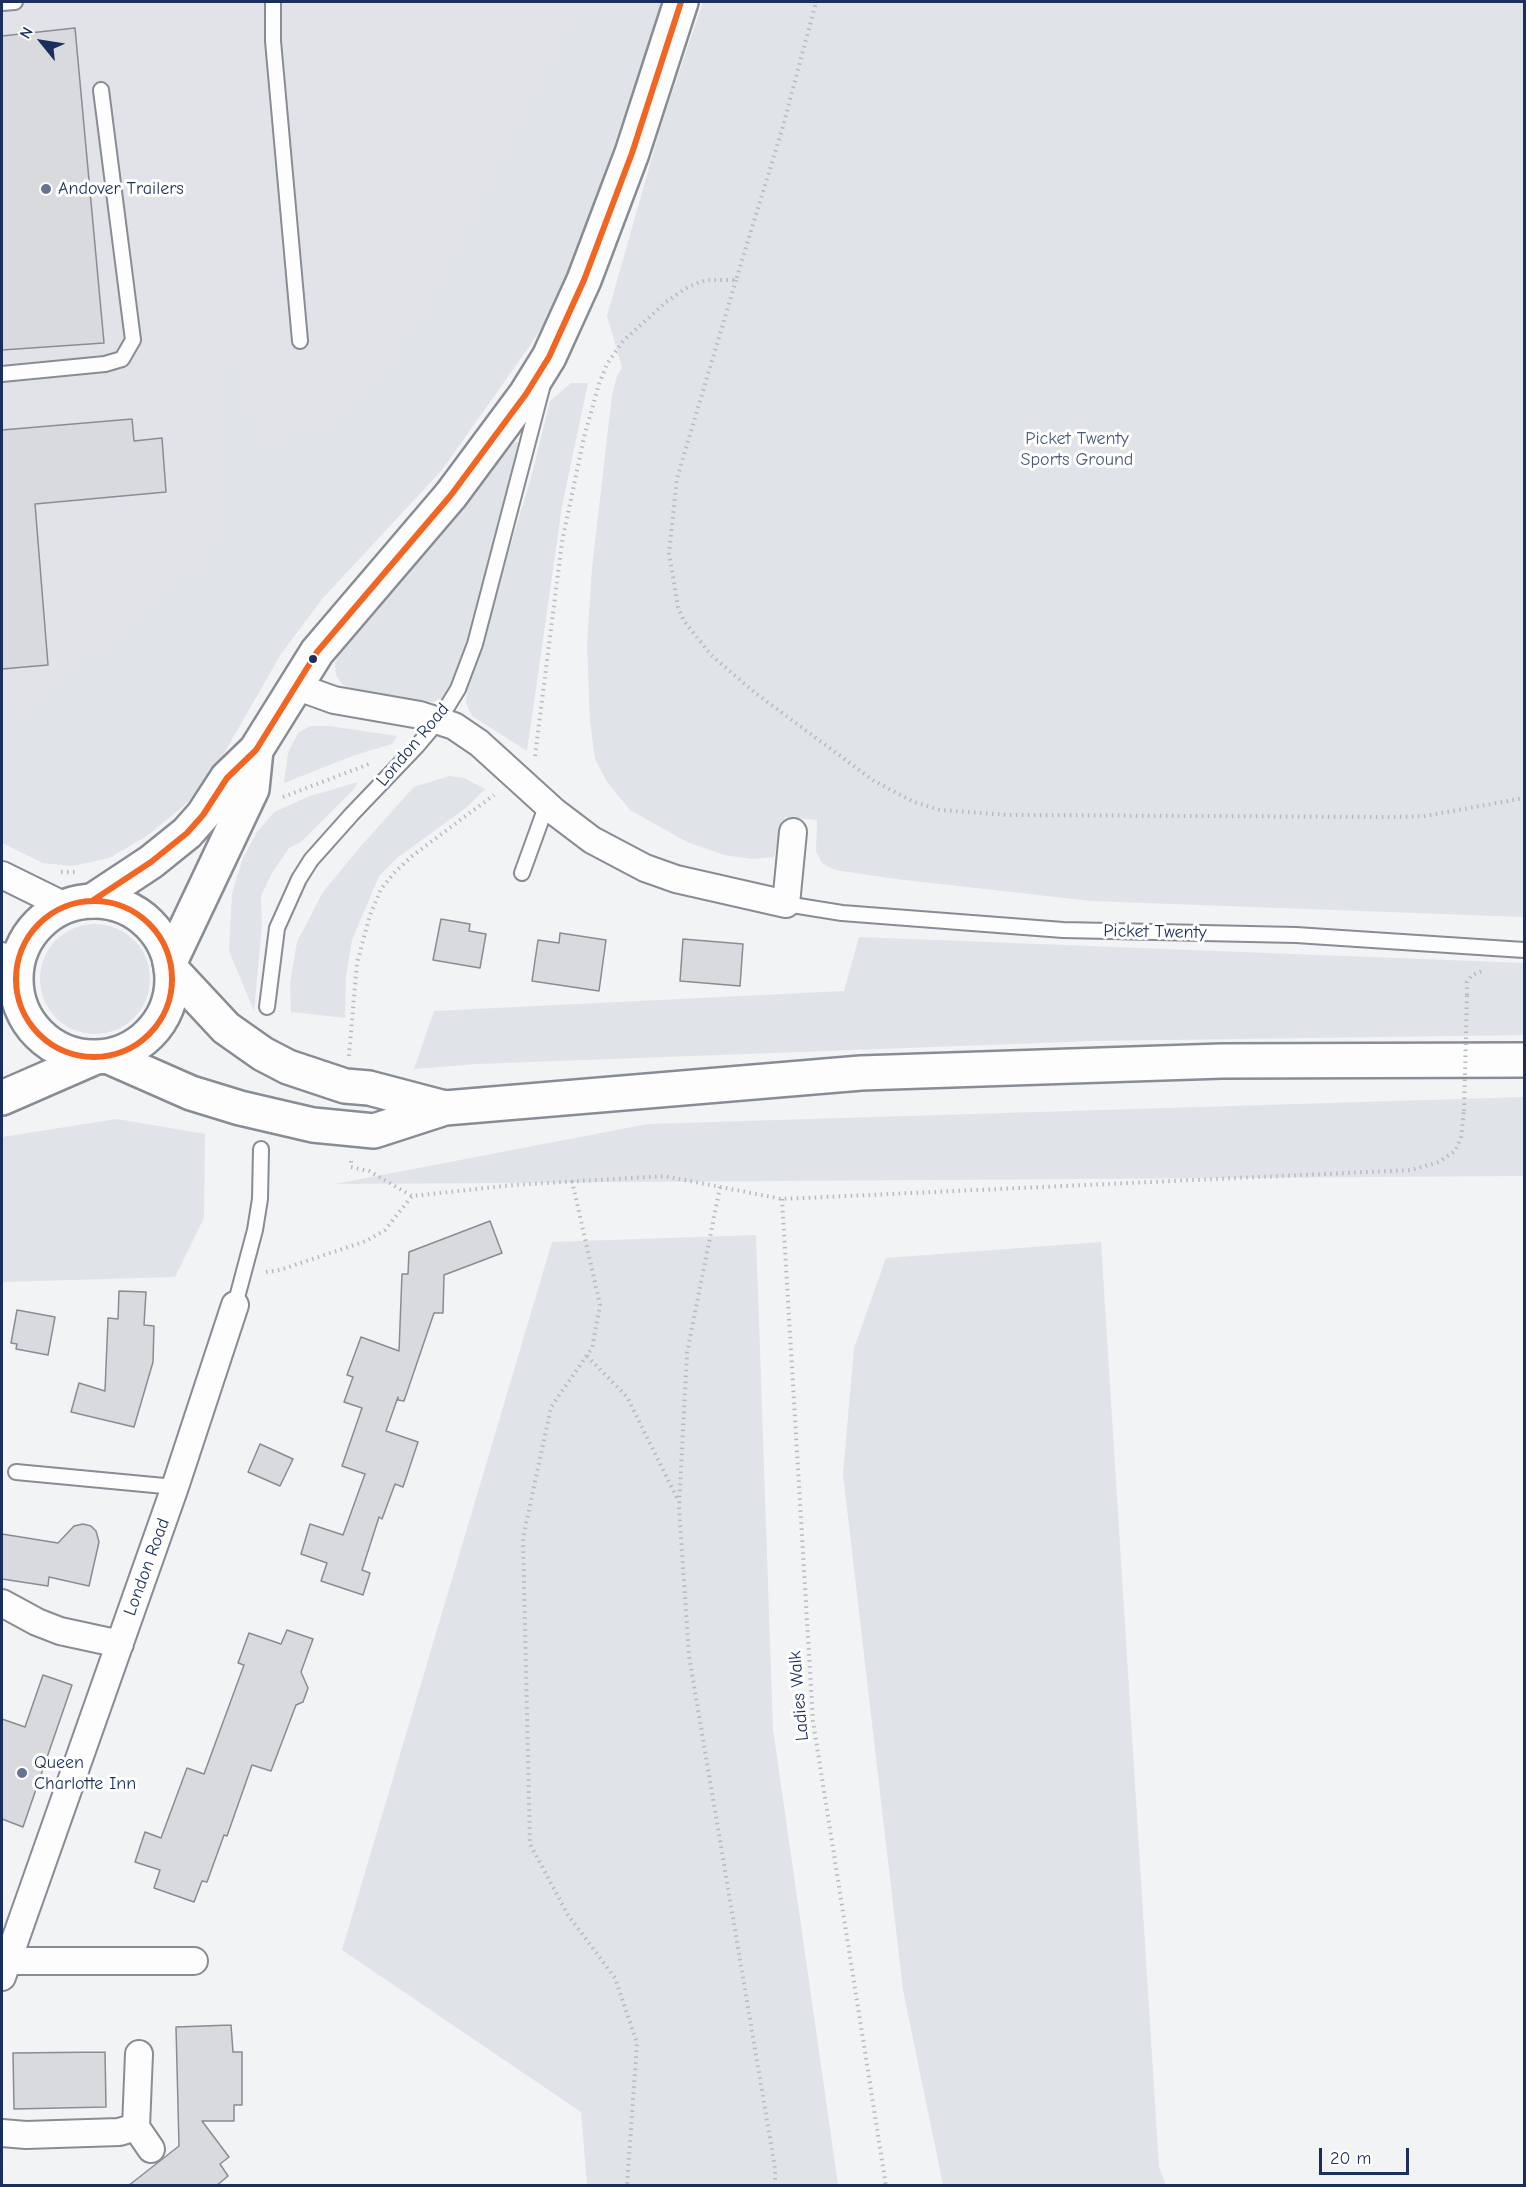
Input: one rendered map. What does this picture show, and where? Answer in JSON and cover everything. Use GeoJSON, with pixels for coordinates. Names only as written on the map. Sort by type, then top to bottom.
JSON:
{"type":"FeatureCollection","features":[{"type":"Feature","properties":{"kind":"main road","name":"London Road"},"geometry":{"type":"LineString","coordinates":[[79,904],[151,862],[187,833],[227,778],[256,750],[317,652],[480,460],[549,357],[607,223],[681,2]]}},
{"type":"Feature","properties":{"kind":"main road","name":"London Road"},"geometry":{"type":"LineString","coordinates":[[170,965],[252,789],[256,750]]}},
{"type":"Feature","properties":{"kind":"main road"},"geometry":{"type":"LineString","coordinates":[[2,1098],[101,1057],[129,1048],[157,1025],[171,992],[170,965],[163,944],[146,921],[120,906],[79,904],[46,917],[31,933],[9,980],[21,1008],[41,1037],[72,1055],[101,1057],[222,1103],[282,1118],[351,1130],[374,1131],[445,1108],[861,1073],[1210,1061],[1524,1060]]}},
{"type":"Feature","properties":{"kind":"main road"},"geometry":{"type":"LineString","coordinates":[[170,965],[210,1012],[243,1041],[288,1067],[345,1086],[369,1088],[445,1108]]}},
{"type":"Feature","properties":{"kind":"street","name":"Picket Twenty"},"geometry":{"type":"LineString","coordinates":[[294,686],[334,700],[439,720],[479,743],[547,804],[592,840],[645,867],[714,889],[786,904]]}},
{"type":"Feature","properties":{"kind":"street"},"geometry":{"type":"LineString","coordinates":[[786,904],[793,832]]}},
{"type":"Feature","properties":{"kind":"street"},"geometry":{"type":"LineString","coordinates":[[2,875],[79,904]]}},
{"type":"Feature","properties":{"kind":"street","name":"London Road"},"geometry":{"type":"LineString","coordinates":[[3,1967],[120,1644],[235,1305]]}},
{"type":"Feature","properties":{"kind":"street"},"geometry":{"type":"LineString","coordinates":[[2,1603],[37,1622],[60,1630],[120,1644]]}},
{"type":"Feature","properties":{"kind":"street"},"geometry":{"type":"LineString","coordinates":[[3,1967],[194,1961]]}},
{"type":"Feature","properties":{"kind":"street"},"geometry":{"type":"LineString","coordinates":[[139,2054],[136,2127],[151,2149]]}},
{"type":"Feature","properties":{"kind":"street"},"geometry":{"type":"LineString","coordinates":[[2,2133],[26,2135],[119,2132],[136,2127]]}},
{"type":"Feature","properties":{"kind":"lane"},"geometry":{"type":"LineString","coordinates":[[2,3],[15,2]]}},
{"type":"Feature","properties":{"kind":"lane"},"geometry":{"type":"LineString","coordinates":[[273,2],[273,41],[300,341]]}},
{"type":"Feature","properties":{"kind":"lane"},"geometry":{"type":"LineString","coordinates":[[2,374],[114,362],[122,359],[133,340],[101,90]]}},
{"type":"Feature","properties":{"kind":"lane","name":"London Road"},"geometry":{"type":"LineString","coordinates":[[267,1007],[277,928],[311,860],[439,720],[458,689],[476,644],[549,357]]}},
{"type":"Feature","properties":{"kind":"lane"},"geometry":{"type":"LineString","coordinates":[[522,873],[547,804]]}},
{"type":"Feature","properties":{"kind":"lane","name":"Picket Twenty"},"geometry":{"type":"LineString","coordinates":[[786,904],[842,913],[1063,930],[1296,934],[1524,950]]}},
{"type":"Feature","properties":{"kind":"lane","name":"London Road"},"geometry":{"type":"LineString","coordinates":[[235,1305],[255,1230],[260,1198],[261,1149]]}},
{"type":"Feature","properties":{"kind":"lane"},"geometry":{"type":"LineString","coordinates":[[16,1472],[175,1487]]}},
{"type":"Feature","properties":{"kind":"path"},"geometry":{"type":"LineString","coordinates":[[816,2],[782,130],[677,478],[669,553],[678,607],[684,621],[711,655],[754,692],[874,781],[914,802],[940,810],[1008,815],[1393,817],[1425,816],[1524,798]]}},
{"type":"Feature","properties":{"kind":"path"},"geometry":{"type":"LineString","coordinates":[[533,765],[562,542],[584,437],[608,364],[634,328],[688,287],[706,280],[736,280]]}},
{"type":"Feature","properties":{"kind":"path"},"geometry":{"type":"LineString","coordinates":[[275,800],[374,762]]}},
{"type":"Feature","properties":{"kind":"path"},"geometry":{"type":"LineString","coordinates":[[345,1086],[357,963],[370,915],[381,890],[412,856],[498,792]]}},
{"type":"Feature","properties":{"kind":"path"},"geometry":{"type":"LineString","coordinates":[[351,1130],[351,1167],[369,1171],[412,1196],[458,1189],[664,1176],[782,1199],[1411,1170],[1439,1162],[1455,1151],[1461,1138],[1464,1112],[1467,982],[1472,975],[1485,971]]}},
{"type":"Feature","properties":{"kind":"path"},"geometry":{"type":"LineString","coordinates":[[572,1181],[600,1305],[592,1348],[552,1407],[524,1538],[530,1844],[568,1915],[615,1978],[638,2043],[627,2186]]}},
{"type":"Feature","properties":{"kind":"path"},"geometry":{"type":"LineString","coordinates":[[720,1187],[687,1353],[679,1503],[689,1656],[775,2168],[775,2186]]}},
{"type":"Feature","properties":{"kind":"path"},"geometry":{"type":"LineString","coordinates":[[265,1272],[280,1270],[366,1241],[385,1230],[412,1196]]}},
{"type":"Feature","properties":{"kind":"path","name":"Ladies Walk"},"geometry":{"type":"LineString","coordinates":[[782,1199],[813,1721],[885,2186]]}},
{"type":"Feature","properties":{"kind":"path"},"geometry":{"type":"LineString","coordinates":[[587,1356],[627,1397],[679,1503]]}},
{"type":"Feature","properties":{"kind":"shaded area"},"geometry":{"type":"Polygon","coordinates":[[[2,2],[605,2],[340,545],[2,741],[2,2]]]}},
{"type":"Feature","properties":{"kind":"green space"},"geometry":{"type":"Polygon","coordinates":[[[576,2],[663,2],[582,238],[552,310],[531,344],[442,470],[323,598],[281,654],[218,764],[187,803],[147,836],[109,858],[72,866],[43,863],[2,843],[2,712],[23,714],[119,628],[195,568],[209,552],[217,531],[218,401],[221,376],[227,365],[231,362],[235,365],[254,423],[261,434],[274,441],[321,424],[366,386],[415,322],[485,180],[524,111],[576,2]]]}},
{"type":"Feature","properties":{"kind":"green space","name":"Picket Twenty Sports Ground"},"geometry":{"type":"Polygon","coordinates":[[[703,2],[1524,2],[1524,917],[1091,901],[896,879],[835,870],[822,863],[816,851],[817,820],[785,817],[774,857],[753,859],[724,855],[687,842],[630,810],[607,782],[595,759],[590,722],[587,645],[592,568],[612,395],[617,376],[622,368],[607,316],[660,129],[703,2]]]}},
{"type":"Feature","properties":{"kind":"green space"},"geometry":{"type":"Polygon","coordinates":[[[571,383],[588,383],[562,506],[527,751],[472,716],[466,703],[468,686],[531,478],[550,401],[571,383]]]}},
{"type":"Feature","properties":{"kind":"green space"},"geometry":{"type":"Polygon","coordinates":[[[515,442],[519,443],[519,448],[472,625],[450,687],[443,699],[433,702],[352,689],[342,684],[336,675],[335,663],[339,654],[515,442]]]}},
{"type":"Feature","properties":{"kind":"green space"},"geometry":{"type":"Polygon","coordinates":[[[310,726],[329,726],[397,736],[392,744],[355,755],[284,783],[288,753],[298,733],[310,726]]]}},
{"type":"Feature","properties":{"kind":"green space"},"geometry":{"type":"Polygon","coordinates":[[[449,776],[464,778],[485,789],[467,807],[397,858],[379,876],[352,940],[346,977],[345,1018],[291,1012],[290,983],[297,942],[323,892],[414,787],[449,776]]]}},
{"type":"Feature","properties":{"kind":"green space"},"geometry":{"type":"Polygon","coordinates":[[[358,782],[354,789],[301,842],[289,848],[272,873],[261,896],[262,926],[254,1011],[229,951],[232,893],[243,858],[257,832],[274,812],[307,797],[358,782]]]}},
{"type":"Feature","properties":{"kind":"green space"},"geometry":{"type":"Polygon","coordinates":[[[95,924],[116,928],[134,940],[146,958],[150,979],[146,1000],[134,1018],[116,1030],[95,1034],[74,1030],[56,1018],[44,1000],[40,979],[44,958],[56,940],[74,928],[95,924]]]}},
{"type":"Feature","properties":{"kind":"green space"},"geometry":{"type":"Polygon","coordinates":[[[859,937],[1524,963],[1524,1035],[1094,1041],[477,1064],[414,1069],[434,1011],[844,991],[859,937]]]}},
{"type":"Feature","properties":{"kind":"green space"},"geometry":{"type":"Polygon","coordinates":[[[1524,1097],[1524,1176],[335,1184],[648,1124],[1524,1097]]]}},
{"type":"Feature","properties":{"kind":"green space"},"geometry":{"type":"Polygon","coordinates":[[[117,1119],[205,1134],[204,1218],[175,1277],[2,1282],[2,1137],[117,1119]]]}},
{"type":"Feature","properties":{"kind":"green space"},"geometry":{"type":"Polygon","coordinates":[[[756,1235],[773,1729],[838,2185],[587,2185],[581,2112],[342,1950],[552,1242],[756,1235]]]}},
{"type":"Feature","properties":{"kind":"green space"},"geometry":{"type":"Polygon","coordinates":[[[1101,1242],[1159,2167],[1166,2185],[943,2185],[903,1990],[843,1474],[854,1348],[886,1258],[1101,1242]]]}},
{"type":"Feature","properties":{"kind":"building","name":"Andover Trailers"},"geometry":{"type":"Polygon","coordinates":[[[75,28],[104,343],[2,350],[2,36],[75,28]]]}},
{"type":"Feature","properties":{"kind":"building"},"geometry":{"type":"Polygon","coordinates":[[[132,419],[134,441],[162,438],[166,492],[35,504],[48,665],[2,669],[2,430],[132,419]]]}},
{"type":"Feature","properties":{"kind":"building"},"geometry":{"type":"Polygon","coordinates":[[[441,919],[470,924],[469,931],[486,934],[480,968],[433,960],[441,919]]]}},
{"type":"Feature","properties":{"kind":"building"},"geometry":{"type":"Polygon","coordinates":[[[560,933],[606,940],[599,991],[532,981],[538,940],[559,943],[560,933]]]}},
{"type":"Feature","properties":{"kind":"building"},"geometry":{"type":"Polygon","coordinates":[[[683,939],[743,944],[740,986],[680,981],[683,939]]]}},
{"type":"Feature","properties":{"kind":"building"},"geometry":{"type":"Polygon","coordinates":[[[490,1221],[502,1253],[444,1275],[443,1313],[434,1313],[404,1401],[398,1400],[398,1397],[386,1431],[418,1442],[403,1487],[395,1484],[382,1519],[379,1517],[362,1570],[370,1573],[363,1595],[321,1581],[327,1563],[301,1554],[310,1524],[343,1535],[365,1474],[342,1466],[362,1408],[344,1402],[353,1377],[347,1375],[361,1337],[399,1351],[402,1274],[408,1274],[409,1252],[490,1221]]]}},
{"type":"Feature","properties":{"kind":"building"},"geometry":{"type":"Polygon","coordinates":[[[119,1291],[146,1292],[144,1325],[154,1326],[153,1362],[134,1427],[71,1412],[79,1383],[105,1391],[108,1318],[118,1319],[119,1291]]]}},
{"type":"Feature","properties":{"kind":"building"},"geometry":{"type":"Polygon","coordinates":[[[17,1310],[55,1317],[48,1355],[16,1349],[17,1344],[11,1343],[17,1310]]]}},
{"type":"Feature","properties":{"kind":"building"},"geometry":{"type":"Polygon","coordinates":[[[260,1444],[293,1459],[280,1486],[248,1472],[260,1444]]]}},
{"type":"Feature","properties":{"kind":"building"},"geometry":{"type":"Polygon","coordinates":[[[83,1524],[91,1526],[96,1531],[99,1542],[89,1586],[49,1577],[48,1586],[2,1579],[2,1534],[58,1543],[74,1526],[83,1524]]]}},
{"type":"Feature","properties":{"kind":"building"},"geometry":{"type":"Polygon","coordinates":[[[287,1630],[313,1639],[301,1672],[308,1688],[303,1702],[296,1705],[271,1771],[252,1765],[227,1836],[224,1835],[207,1882],[202,1881],[194,1902],[154,1888],[160,1870],[135,1862],[145,1832],[161,1838],[187,1768],[204,1774],[244,1665],[238,1663],[249,1633],[281,1644],[287,1630]]]}},
{"type":"Feature","properties":{"kind":"building","name":"Queen Charlotte Inn"},"geometry":{"type":"Polygon","coordinates":[[[43,1675],[72,1685],[23,1827],[2,1819],[2,1719],[25,1727],[43,1675]]]}},
{"type":"Feature","properties":{"kind":"building"},"geometry":{"type":"Polygon","coordinates":[[[231,2025],[233,2052],[242,2052],[242,2105],[234,2105],[234,2121],[202,2121],[229,2157],[220,2164],[228,2176],[216,2186],[128,2186],[179,2146],[176,2027],[231,2025]]]}},
{"type":"Feature","properties":{"kind":"building"},"geometry":{"type":"Polygon","coordinates":[[[105,2052],[106,2107],[14,2109],[13,2053],[105,2052]]]}},
{"type":"Feature","properties":{"kind":"transit line"},"geometry":{"type":"LineString","coordinates":[[92,901],[151,862],[187,833],[203,815],[227,778],[256,750],[317,652],[451,495],[526,394],[549,357],[584,280],[632,153],[681,2]]}},
{"type":"Feature","properties":{"kind":"transit line"},"geometry":{"type":"LineString","coordinates":[[94,901],[124,907],[149,924],[166,949],[172,979],[166,1009],[149,1034],[124,1051],[94,1057],[64,1051],[39,1034],[22,1009],[16,979],[22,949],[39,924],[64,907],[94,901]]}},
{"type":"Feature","properties":{"kind":"place","name":"Andover Trailers"},"geometry":{"type":"Point","coordinates":[46,189]}},
{"type":"Feature","properties":{"kind":"place","name":"Queen Charlotte Inn"},"geometry":{"type":"Point","coordinates":[22,1773]}}]}
